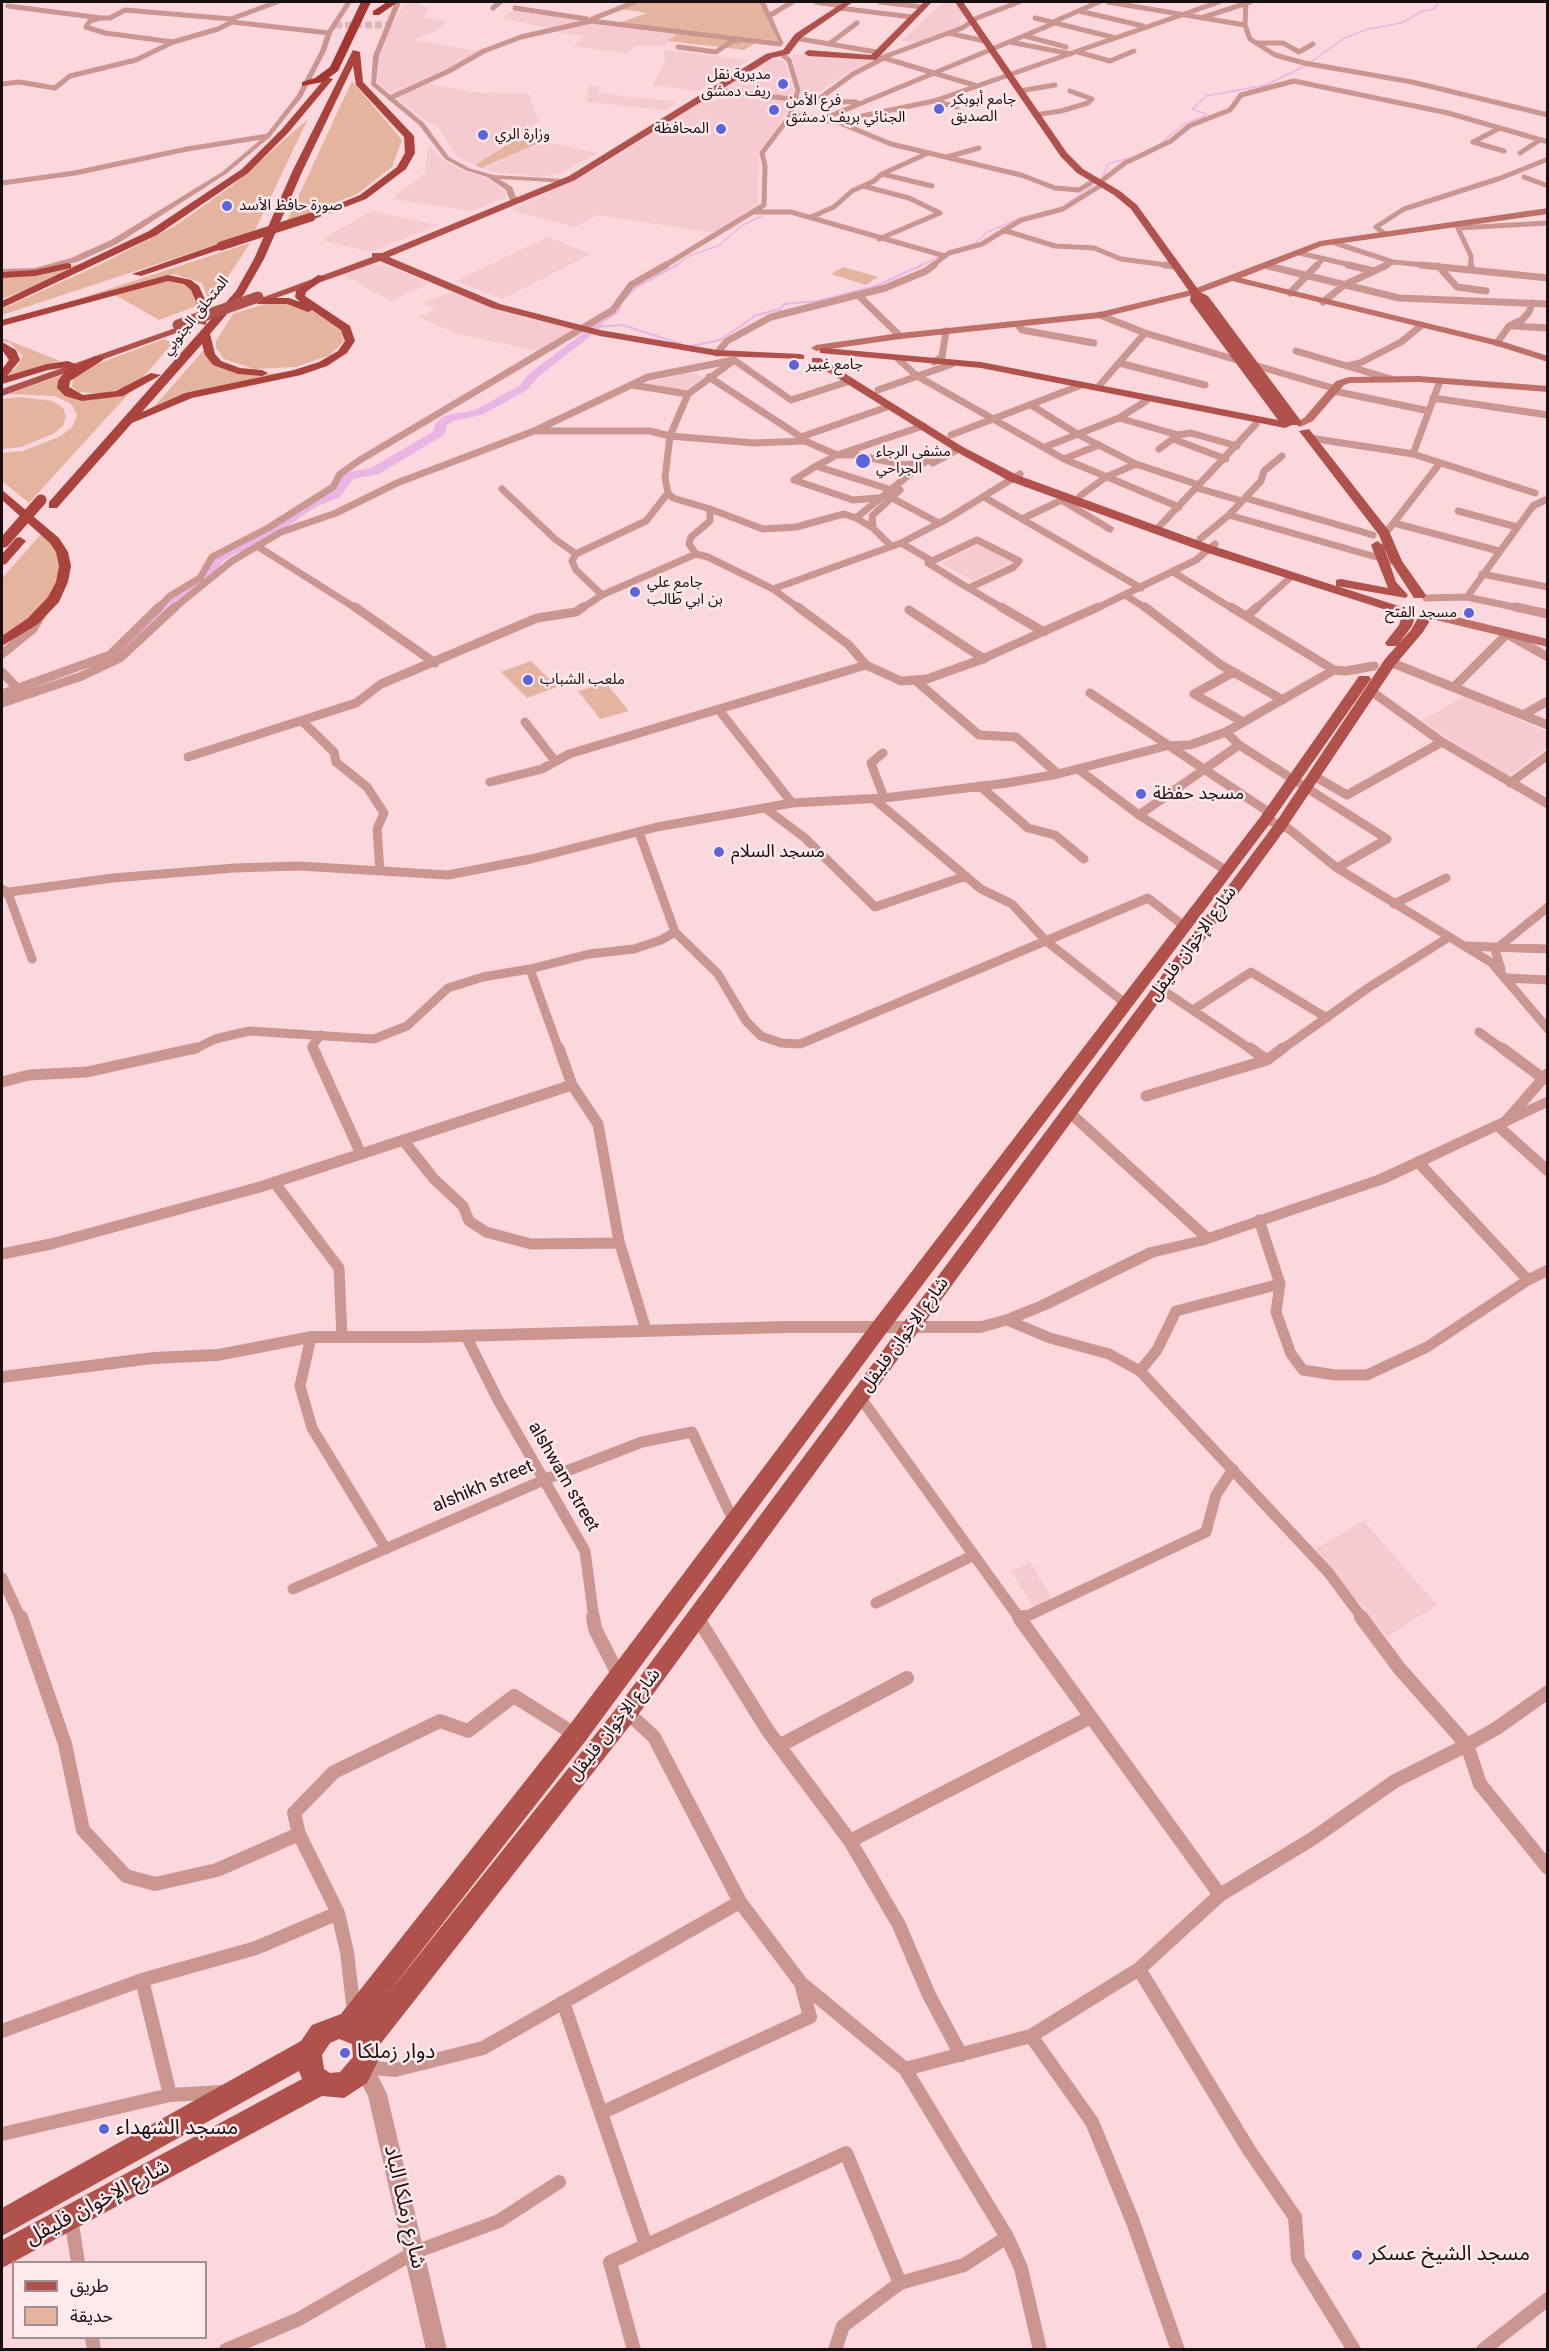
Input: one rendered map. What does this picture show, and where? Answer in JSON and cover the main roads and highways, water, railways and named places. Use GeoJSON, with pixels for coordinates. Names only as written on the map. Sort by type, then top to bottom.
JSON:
{"type":"FeatureCollection","features":[{"type":"Feature","properties":{"kind":"highway"},"geometry":{"type":"LineString","coordinates":[[2,305],[153,233],[245,171],[294,122],[332,74],[366,2]]}},
{"type":"Feature","properties":{"kind":"highway"},"geometry":{"type":"LineString","coordinates":[[371,23],[382,2]]}},
{"type":"Feature","properties":{"kind":"highway"},"geometry":{"type":"LineString","coordinates":[[376,13],[393,2]]}},
{"type":"Feature","properties":{"kind":"highway","name":"المتحلق الجنوبي"},"geometry":{"type":"LineString","coordinates":[[2,321],[221,246],[310,217],[363,197],[387,181],[400,169],[410,153],[410,136],[359,83],[359,47],[297,172],[259,259],[240,292],[154,375],[47,502],[20,541],[2,561]]}},
{"type":"Feature","properties":{"kind":"highway"},"geometry":{"type":"LineString","coordinates":[[306,84],[332,74]]}},
{"type":"Feature","properties":{"kind":"highway","name":"المتحلق الجنوبي"},"geometry":{"type":"LineString","coordinates":[[3,543],[124,425],[204,328],[254,242],[332,74]]}},
{"type":"Feature","properties":{"kind":"highway"},"geometry":{"type":"LineString","coordinates":[[212,180],[213,192]]}},
{"type":"Feature","properties":{"kind":"highway"},"geometry":{"type":"LineString","coordinates":[[2,273],[45,272],[115,252]]}},
{"type":"Feature","properties":{"kind":"highway"},"geometry":{"type":"LineString","coordinates":[[124,425],[189,395],[296,371],[336,357],[350,341],[350,333],[340,322],[300,297],[301,291],[322,277]]}},
{"type":"Feature","properties":{"kind":"highway"},"geometry":{"type":"LineString","coordinates":[[2,321],[168,278],[187,282],[195,288],[204,306],[204,328],[210,355],[223,366],[259,374],[296,371],[331,356],[341,345],[342,332],[334,324],[297,303],[258,299]]}},
{"type":"Feature","properties":{"kind":"highway"},"geometry":{"type":"LineString","coordinates":[[2,345],[12,352],[15,360],[2,375]]}},
{"type":"Feature","properties":{"kind":"highway"},"geometry":{"type":"LineString","coordinates":[[2,381],[47,367],[70,369],[99,358]]}},
{"type":"Feature","properties":{"kind":"highway"},"geometry":{"type":"LineString","coordinates":[[70,369],[63,384],[65,391],[75,396],[90,398],[127,391],[154,375]]}},
{"type":"Feature","properties":{"kind":"highway"},"geometry":{"type":"LineString","coordinates":[[2,494],[51,536],[62,552],[65,566],[62,582],[54,599],[43,612],[2,642]]}},
{"type":"Feature","properties":{"kind":"main road"},"geometry":{"type":"LineString","coordinates":[[959,2],[991,40],[993,49]]}},
{"type":"Feature","properties":{"kind":"main road"},"geometry":{"type":"LineString","coordinates":[[966,2],[985,41],[993,49],[1035,115],[1074,166],[1134,207],[1174,266],[1195,293],[1204,298],[1245,361],[1379,535],[1389,561],[1417,606]]}},
{"type":"Feature","properties":{"kind":"main road"},"geometry":{"type":"LineString","coordinates":[[298,284],[422,239],[560,180],[716,90],[843,4]]}},
{"type":"Feature","properties":{"kind":"main road"},"geometry":{"type":"LineString","coordinates":[[560,180],[779,49],[843,4]]}},
{"type":"Feature","properties":{"kind":"main road"},"geometry":{"type":"LineString","coordinates":[[779,49],[808,53],[874,55],[926,4]]}},
{"type":"Feature","properties":{"kind":"main road"},"geometry":{"type":"LineString","coordinates":[[821,354],[900,336],[1101,315],[1195,293],[1332,242],[1457,226],[1548,211]]}},
{"type":"Feature","properties":{"kind":"main road"},"geometry":{"type":"LineString","coordinates":[[2,393],[381,255],[470,295],[531,315],[602,332],[735,357],[800,354]]}},
{"type":"Feature","properties":{"kind":"main road"},"geometry":{"type":"LineString","coordinates":[[1235,279],[1497,343],[1548,359]]}},
{"type":"Feature","properties":{"kind":"main road"},"geometry":{"type":"LineString","coordinates":[[99,358],[181,326]]}},
{"type":"Feature","properties":{"kind":"main road"},"geometry":{"type":"LineString","coordinates":[[718,352],[821,354],[935,361],[1002,368],[1295,428]]}},
{"type":"Feature","properties":{"kind":"main road"},"geometry":{"type":"LineString","coordinates":[[821,354],[935,361],[1090,387],[1256,424],[1295,428],[1309,419],[1340,383],[1349,380],[1440,381],[1548,389]]}},
{"type":"Feature","properties":{"kind":"main road"},"geometry":{"type":"LineString","coordinates":[[821,354],[850,381],[959,449],[1064,499],[1159,527]]}},
{"type":"Feature","properties":{"kind":"main road"},"geometry":{"type":"LineString","coordinates":[[821,354],[1016,476],[1080,496],[1205,543],[1326,580],[1401,595]]}},
{"type":"Feature","properties":{"kind":"main road"},"geometry":{"type":"LineString","coordinates":[[2,387],[70,369]]}},
{"type":"Feature","properties":{"kind":"main road"},"geometry":{"type":"LineString","coordinates":[[1205,543],[1291,577],[1417,606],[1507,634],[1548,643]]}},
{"type":"Feature","properties":{"kind":"main road"},"geometry":{"type":"LineString","coordinates":[[1364,586],[1389,561]]}},
{"type":"Feature","properties":{"kind":"main road"},"geometry":{"type":"LineString","coordinates":[[1389,561],[1390,583],[1401,595],[1417,606]]}},
{"type":"Feature","properties":{"kind":"main road","name":"شارع الإخوان فليفل"},"geometry":{"type":"LineString","coordinates":[[1304,781],[1382,664],[1416,632],[1417,606]]}},
{"type":"Feature","properties":{"kind":"main road","name":"شارع الإخوان فليفل"},"geometry":{"type":"LineString","coordinates":[[357,2039],[619,1676],[880,1327],[1184,926],[1227,871],[1304,781],[1371,691],[1382,664]]}},
{"type":"Feature","properties":{"kind":"main road","name":"شارع الإخوان فليفل"},"geometry":{"type":"LineString","coordinates":[[357,2039],[627,1712],[1161,989],[1272,819]]}},
{"type":"Feature","properties":{"kind":"main road"},"geometry":{"type":"LineString","coordinates":[[329,2029],[357,2039],[344,2085],[328,2086],[321,2083],[310,2069],[310,2050],[321,2034],[329,2029]]}},
{"type":"Feature","properties":{"kind":"main road","name":"شارع الإخوان فليفل"},"geometry":{"type":"LineString","coordinates":[[2,2223],[310,2050]]}},
{"type":"Feature","properties":{"kind":"main road","name":"شارع الإخوان فليفل"},"geometry":{"type":"LineString","coordinates":[[2,2255],[321,2083]]}},
{"type":"Feature","properties":{"kind":"waterway"},"geometry":{"type":"LineString","coordinates":[[1161,143],[1184,124],[1205,116],[1206,114],[1192,109],[1206,96],[1266,85],[1305,66],[1344,38],[1368,29],[1401,23],[1423,11],[1434,9],[1439,2]]}},
{"type":"Feature","properties":{"kind":"waterway"},"geometry":{"type":"LineString","coordinates":[[1103,176],[1108,164],[1134,157]]}},
{"type":"Feature","properties":{"kind":"waterway"},"geometry":{"type":"LineString","coordinates":[[1065,205],[1092,186]]}},
{"type":"Feature","properties":{"kind":"waterway"},"geometry":{"type":"LineString","coordinates":[[675,266],[691,255],[718,246],[743,225],[762,216]]}},
{"type":"Feature","properties":{"kind":"waterway"},"geometry":{"type":"LineString","coordinates":[[973,245],[987,232],[1019,219]]}},
{"type":"Feature","properties":{"kind":"waterway"},"geometry":{"type":"LineString","coordinates":[[919,266],[939,257]]}},
{"type":"Feature","properties":{"kind":"waterway"},"geometry":{"type":"LineString","coordinates":[[624,300],[635,288],[677,265]]}},
{"type":"Feature","properties":{"kind":"waterway"},"geometry":{"type":"LineString","coordinates":[[691,346],[720,340],[757,315],[780,309],[784,304],[818,301],[876,286],[922,265]]}},
{"type":"Feature","properties":{"kind":"waterway"},"geometry":{"type":"LineString","coordinates":[[598,325],[618,312],[620,305]]}},
{"type":"Feature","properties":{"kind":"waterway"},"geometry":{"type":"LineString","coordinates":[[99,663],[112,658],[127,646],[146,623],[179,596],[206,580],[217,560],[230,551],[249,545],[314,503],[336,494],[349,476],[375,471],[440,433],[441,424],[448,418],[478,413],[490,404],[523,388],[534,375],[598,325]]}},
{"type":"Feature","properties":{"kind":"waterway"},"geometry":{"type":"LineString","coordinates":[[594,327],[623,325],[681,344]]}},
{"type":"Feature","properties":{"kind":"tunnel"},"geometry":{"type":"LineString","coordinates":[[335,25],[387,25]]}},
{"type":"Feature","properties":{"kind":"place","name":"مديرية نقل ريف دمشق"},"geometry":{"type":"Point","coordinates":[783,84]}},
{"type":"Feature","properties":{"kind":"place","name":"جامع أبوبكر الصديق"},"geometry":{"type":"Point","coordinates":[939,109]}},
{"type":"Feature","properties":{"kind":"place","name":"فرع الأمن الجنائي بريف دمشق"},"geometry":{"type":"Point","coordinates":[774,110]}},
{"type":"Feature","properties":{"kind":"place","name":"المحافظة"},"geometry":{"type":"Point","coordinates":[721,129]}},
{"type":"Feature","properties":{"kind":"place","name":"وزارة الري"},"geometry":{"type":"Point","coordinates":[483,135]}},
{"type":"Feature","properties":{"kind":"place","name":"صورة حافظ الأسد"},"geometry":{"type":"Point","coordinates":[227,206]}},
{"type":"Feature","properties":{"kind":"place","name":"جامع غبير"},"geometry":{"type":"Point","coordinates":[794,365]}},
{"type":"Feature","properties":{"kind":"place","name":"مشفى الرجاء الجراحي"},"geometry":{"type":"Point","coordinates":[863,461]}},
{"type":"Feature","properties":{"kind":"place","name":"جامع علي بن ابي طالب"},"geometry":{"type":"Point","coordinates":[635,592]}},
{"type":"Feature","properties":{"kind":"place","name":"مسجد الفتح"},"geometry":{"type":"Point","coordinates":[1469,613]}},
{"type":"Feature","properties":{"kind":"place","name":"ملعب الشباب"},"geometry":{"type":"Point","coordinates":[528,680]}},
{"type":"Feature","properties":{"kind":"place","name":"مسجد حفظة"},"geometry":{"type":"Point","coordinates":[1141,794]}},
{"type":"Feature","properties":{"kind":"place","name":"مسجد السلام"},"geometry":{"type":"Point","coordinates":[719,852]}},
{"type":"Feature","properties":{"kind":"place","name":"دوار زملكا"},"geometry":{"type":"Point","coordinates":[345,2053]}},
{"type":"Feature","properties":{"kind":"place","name":"مسجد الشهداء"},"geometry":{"type":"Point","coordinates":[104,2129]}},
{"type":"Feature","properties":{"kind":"place","name":"مسجد الشيخ عسكر"},"geometry":{"type":"Point","coordinates":[1357,2255]}}]}
